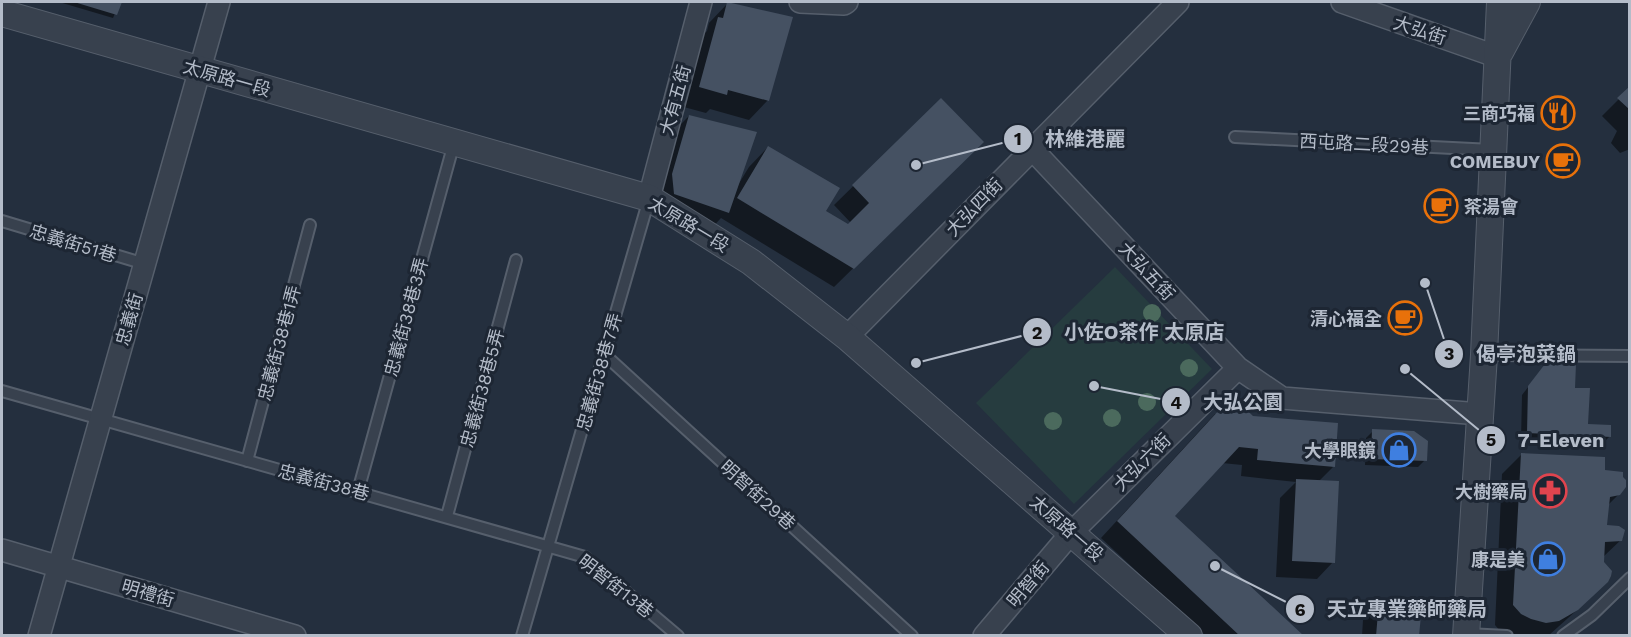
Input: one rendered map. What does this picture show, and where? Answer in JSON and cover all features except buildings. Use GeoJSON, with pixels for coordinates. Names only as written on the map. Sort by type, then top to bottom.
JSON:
{"type":"FeatureCollection","features":[{"type":"Feature","properties":{"kind":"street","name":"忠義街"},"geometry":{"type":"LineString","coordinates":[[39,636],[219,2]]}},
{"type":"Feature","properties":{"kind":"street","name":"大有五街"},"geometry":{"type":"LineString","coordinates":[[649,198],[701,2]]}},
{"type":"Feature","properties":{"kind":"street"},"geometry":{"type":"LineString","coordinates":[[800,2],[844,4],[847,2]]}},
{"type":"Feature","properties":{"kind":"street","name":"大弘四街"},"geometry":{"type":"LineString","coordinates":[[847,337],[1031,148],[1178,2]]}},
{"type":"Feature","properties":{"kind":"street","name":"大弘街"},"geometry":{"type":"LineString","coordinates":[[1342,2],[1498,57]]}},
{"type":"Feature","properties":{"kind":"street"},"geometry":{"type":"LineString","coordinates":[[1466,635],[1484,355],[1500,2]]}},
{"type":"Feature","properties":{"kind":"street"},"geometry":{"type":"LineString","coordinates":[[1498,57],[1527,2]]}},
{"type":"Feature","properties":{"kind":"street","name":"太原路一段"},"geometry":{"type":"LineString","coordinates":[[2,13],[649,198],[751,262],[847,337],[1072,531],[1189,636]]}},
{"type":"Feature","properties":{"kind":"street","name":"大弘五街"},"geometry":{"type":"LineString","coordinates":[[1031,148],[1238,368],[1282,398],[1480,414]]}},
{"type":"Feature","properties":{"kind":"street","name":"大弘六街"},"geometry":{"type":"LineString","coordinates":[[1072,531],[1238,368]]}},
{"type":"Feature","properties":{"kind":"street","name":"明智街"},"geometry":{"type":"LineString","coordinates":[[984,636],[1072,531]]}},
{"type":"Feature","properties":{"kind":"street","name":"明禮街"},"geometry":{"type":"LineString","coordinates":[[2,549],[295,636]]}},
{"type":"Feature","properties":{"kind":"lane","name":"西屯路二段29巷"},"geometry":{"type":"LineString","coordinates":[[1235,137],[1492,150]]}},
{"type":"Feature","properties":{"kind":"lane","name":"忠義街38巷3弄"},"geometry":{"type":"LineString","coordinates":[[358,491],[454,142]]}},
{"type":"Feature","properties":{"kind":"lane","name":"忠義街38巷7弄"},"geometry":{"type":"LineString","coordinates":[[522,636],[649,198]]}},
{"type":"Feature","properties":{"kind":"lane","name":"忠義街51巷"},"geometry":{"type":"LineString","coordinates":[[2,221],[145,264]]}},
{"type":"Feature","properties":{"kind":"lane","name":"忠義街38巷1弄"},"geometry":{"type":"LineString","coordinates":[[247,461],[310,225]]}},
{"type":"Feature","properties":{"kind":"lane","name":"忠義街38巷5弄"},"geometry":{"type":"LineString","coordinates":[[447,516],[516,260]]}},
{"type":"Feature","properties":{"kind":"lane","name":"明智街29巷"},"geometry":{"type":"LineString","coordinates":[[604,355],[912,636]]}},
{"type":"Feature","properties":{"kind":"lane"},"geometry":{"type":"LineString","coordinates":[[1484,355],[1629,356]]}},
{"type":"Feature","properties":{"kind":"lane","name":"忠義街38巷"},"geometry":{"type":"LineString","coordinates":[[2,391],[549,544]]}},
{"type":"Feature","properties":{"kind":"lane","name":"明智街13巷"},"geometry":{"type":"LineString","coordinates":[[549,544],[585,557],[678,636]]}},
{"type":"Feature","properties":{"kind":"lane"},"geometry":{"type":"LineString","coordinates":[[1563,636],[1592,615],[1629,578]]}},
{"type":"Feature","properties":{"kind":"lane"},"geometry":{"type":"LineString","coordinates":[[1466,635],[1507,636]]}},
{"type":"Feature","properties":{"kind":"green space"},"geometry":{"type":"Polygon","coordinates":[[[1115,267],[1212,369],[1074,504],[976,403],[1115,267]]]}},
{"type":"Feature","properties":{"kind":"place","name":"三商巧福"},"geometry":{"type":"Point","coordinates":[1558,113]}},
{"type":"Feature","properties":{"kind":"place","name":"COMEBUY"},"geometry":{"type":"Point","coordinates":[1563,161]}},
{"type":"Feature","properties":{"kind":"place","name":"林維港麗"},"geometry":{"type":"Point","coordinates":[916,165]}},
{"type":"Feature","properties":{"kind":"place","name":"茶湯會"},"geometry":{"type":"Point","coordinates":[1441,206]}},
{"type":"Feature","properties":{"kind":"place","name":"偈亭泡菜鍋"},"geometry":{"type":"Point","coordinates":[1425,283]}},
{"type":"Feature","properties":{"kind":"place","name":"清心福全"},"geometry":{"type":"Point","coordinates":[1405,318]}},
{"type":"Feature","properties":{"kind":"place","name":"小佐O茶作 太原店"},"geometry":{"type":"Point","coordinates":[916,363]}},
{"type":"Feature","properties":{"kind":"place","name":"7-Eleven"},"geometry":{"type":"Point","coordinates":[1405,369]}},
{"type":"Feature","properties":{"kind":"place","name":"大弘公園"},"geometry":{"type":"Point","coordinates":[1094,386]}},
{"type":"Feature","properties":{"kind":"place","name":"大學眼鏡"},"geometry":{"type":"Point","coordinates":[1399,450]}},
{"type":"Feature","properties":{"kind":"place","name":"大樹藥局"},"geometry":{"type":"Point","coordinates":[1550,491]}},
{"type":"Feature","properties":{"kind":"place","name":"康是美"},"geometry":{"type":"Point","coordinates":[1548,559]}},
{"type":"Feature","properties":{"kind":"place","name":"天立專業藥師藥局"},"geometry":{"type":"Point","coordinates":[1215,566]}}]}
